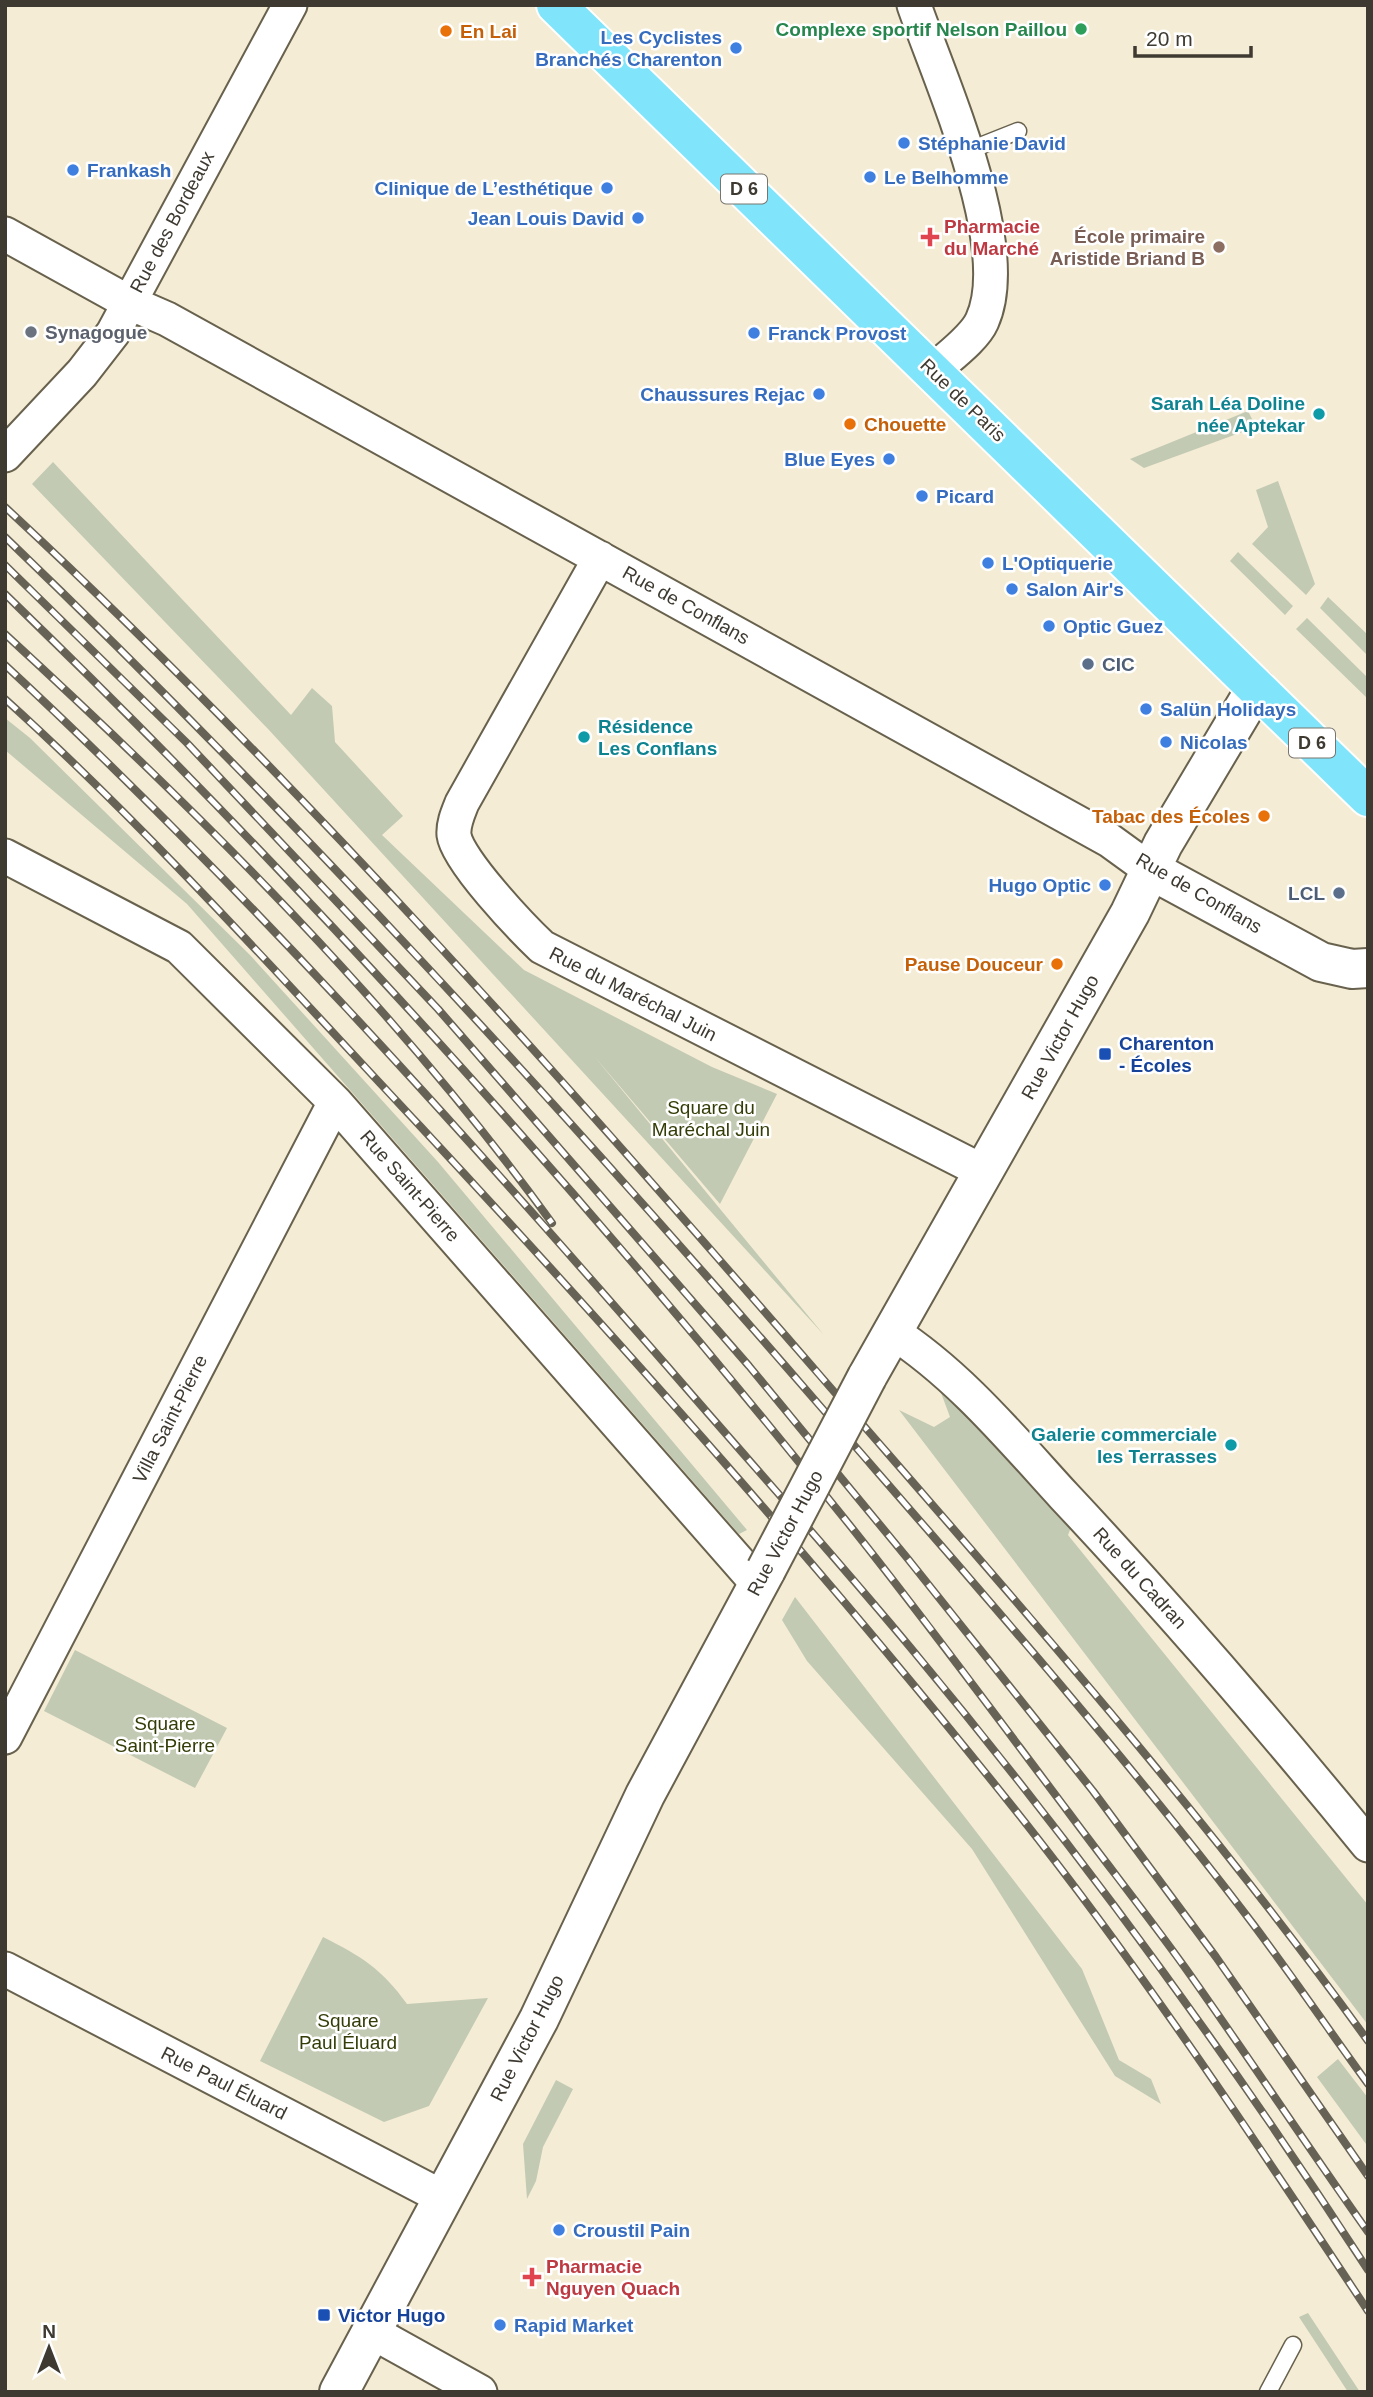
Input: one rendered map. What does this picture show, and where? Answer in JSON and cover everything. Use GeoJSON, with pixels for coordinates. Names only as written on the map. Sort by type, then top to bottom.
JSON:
{"type":"FeatureCollection","features":[{"type":"Feature","properties":{"kind":"main road","name":"Rue de Paris"},"geometry":{"type":"LineString","coordinates":[[556,5],[1368,797]]}},
{"type":"Feature","properties":{"kind":"street","name":"Rue des Bordeaux"},"geometry":{"type":"LineString","coordinates":[[9,451],[82,373],[113,333],[290,5]]}},
{"type":"Feature","properties":{"kind":"street"},"geometry":{"type":"LineString","coordinates":[[914,5],[980,191],[989,259],[989,302],[981,324],[933,371]]}},
{"type":"Feature","properties":{"kind":"street","name":"Rue de Conflans"},"geometry":{"type":"LineString","coordinates":[[5,234],[128,302],[167,319],[1110,840],[1149,869],[1321,962],[1352,969],[1368,968]]}},
{"type":"Feature","properties":{"kind":"street","name":"Rue du Maréchal Juin"},"geometry":{"type":"LineString","coordinates":[[600,558],[462,803],[455,822],[457,846],[516,922],[542,947],[982,1171]]}},
{"type":"Feature","properties":{"kind":"street","name":"Rue Victor Hugo"},"geometry":{"type":"LineString","coordinates":[[339,2392],[538,2019],[645,1795],[891,1331],[1130,913],[1149,869],[1256,688]]}},
{"type":"Feature","properties":{"kind":"street","name":"Rue Saint-Pierre"},"geometry":{"type":"LineString","coordinates":[[5,856],[179,947],[335,1102],[762,1577]]}},
{"type":"Feature","properties":{"kind":"street","name":"Villa Saint-Pierre"},"geometry":{"type":"LineString","coordinates":[[5,1737],[335,1102]]}},
{"type":"Feature","properties":{"kind":"street","name":"Rue du Cadran"},"geometry":{"type":"LineString","coordinates":[[891,1331],[924,1352],[944,1371],[1127,1563],[1259,1712],[1368,1845]]}},
{"type":"Feature","properties":{"kind":"street","name":"Rue Paul Éluard"},"geometry":{"type":"LineString","coordinates":[[5,1969],[442,2197]]}},
{"type":"Feature","properties":{"kind":"street"},"geometry":{"type":"LineString","coordinates":[[372,2332],[480,2392]]}},
{"type":"Feature","properties":{"kind":"lane"},"geometry":{"type":"LineString","coordinates":[[965,152],[1018,131]]}},
{"type":"Feature","properties":{"kind":"lane"},"geometry":{"type":"LineString","coordinates":[[1268,2392],[1293,2345]]}},
{"type":"Feature","properties":{"kind":"green space"},"geometry":{"type":"Polygon","coordinates":[[[1248,411],[1256,427],[1144,468],[1130,459],[1248,411]]]}},
{"type":"Feature","properties":{"kind":"green space","name":"Square du Maréchal Juin"},"geometry":{"type":"Polygon","coordinates":[[[53,462],[291,715],[312,688],[332,706],[335,742],[403,816],[382,835],[524,970],[712,1067],[777,1094],[720,1204],[594,1056],[824,1335],[269,730],[32,484],[53,462]]]}},
{"type":"Feature","properties":{"kind":"green space"},"geometry":{"type":"Polygon","coordinates":[[[1278,481],[1315,584],[1306,595],[1252,544],[1268,527],[1256,490],[1278,481]]]}},
{"type":"Feature","properties":{"kind":"green space"},"geometry":{"type":"Polygon","coordinates":[[[1238,552],[1293,606],[1285,615],[1230,561],[1238,552]]]}},
{"type":"Feature","properties":{"kind":"green space"},"geometry":{"type":"Polygon","coordinates":[[[1328,597],[1368,635],[1368,656],[1320,608],[1328,597]]]}},
{"type":"Feature","properties":{"kind":"green space"},"geometry":{"type":"Polygon","coordinates":[[[1307,618],[1368,678],[1368,699],[1296,629],[1307,618]]]}},
{"type":"Feature","properties":{"kind":"green space"},"geometry":{"type":"Polygon","coordinates":[[[5,718],[30,738],[250,955],[438,1162],[747,1530],[739,1534],[187,904],[5,750],[5,718]]]}},
{"type":"Feature","properties":{"kind":"green space"},"geometry":{"type":"Polygon","coordinates":[[[937,1382],[1074,1520],[1068,1535],[1368,1905],[1368,2025],[899,1410],[934,1427],[950,1417],[937,1382]]]}},
{"type":"Feature","properties":{"kind":"green space"},"geometry":{"type":"Polygon","coordinates":[[[795,1597],[1082,1969],[1119,2060],[1151,2079],[1161,2104],[1115,2076],[972,1849],[807,1661],[782,1620],[795,1597]]]}},
{"type":"Feature","properties":{"kind":"green space","name":"Square Saint-Pierre"},"geometry":{"type":"Polygon","coordinates":[[[75,1650],[227,1728],[195,1788],[44,1711],[75,1650]]]}},
{"type":"Feature","properties":{"kind":"green space","name":"Square Paul Éluard"},"geometry":{"type":"Polygon","coordinates":[[[323,1937],[370,1965],[389,1981],[407,2004],[488,1998],[429,2106],[384,2122],[260,2061],[323,1937]]]}},
{"type":"Feature","properties":{"kind":"green space"},"geometry":{"type":"Polygon","coordinates":[[[1338,2059],[1368,2098],[1366,2144],[1317,2077],[1338,2059]]]}},
{"type":"Feature","properties":{"kind":"green space"},"geometry":{"type":"Polygon","coordinates":[[[556,2080],[573,2089],[543,2147],[536,2181],[527,2199],[523,2144],[556,2080]]]}},
{"type":"Feature","properties":{"kind":"green space"},"geometry":{"type":"Polygon","coordinates":[[[1308,2313],[1360,2392],[1348,2392],[1299,2317],[1308,2313]]]}},
{"type":"Feature","properties":{"kind":"railway"},"geometry":{"type":"LineString","coordinates":[[5,507],[113,609],[321,820],[622,1149],[1100,1700],[1237,1868],[1368,2041]]}},
{"type":"Feature","properties":{"kind":"railway"},"geometry":{"type":"LineString","coordinates":[[5,537],[111,640],[318,851],[520,1067],[717,1288],[982,1593],[1147,1789],[1253,1924],[1368,2084]]}},
{"type":"Feature","properties":{"kind":"railway"},"geometry":{"type":"LineString","coordinates":[[5,565],[187,743],[438,1009],[749,1366],[908,1559],[1093,1791],[1216,1957],[1368,2176]]}},
{"type":"Feature","properties":{"kind":"railway"},"geometry":{"type":"LineString","coordinates":[[5,594],[117,704],[335,930],[545,1162],[749,1401],[904,1595],[1161,1935],[1368,2232]]}},
{"type":"Feature","properties":{"kind":"railway"},"geometry":{"type":"LineString","coordinates":[[5,634],[152,772],[294,915],[428,1065],[492,1143],[552,1223]]}},
{"type":"Feature","properties":{"kind":"railway"},"geometry":{"type":"LineString","coordinates":[[5,665],[178,833],[345,1007],[588,1275],[820,1541],[971,1721],[1148,1951],[1260,2109],[1368,2270]]}},
{"type":"Feature","properties":{"kind":"railway"},"geometry":{"type":"LineString","coordinates":[[5,699],[113,801],[268,962],[651,1379],[801,1551],[1020,1816],[1112,1936],[1242,2122],[1368,2311]]}},
{"type":"Feature","properties":{"kind":"place","name":"Complexe sportif Nelson Paillou"},"geometry":{"type":"Point","coordinates":[1081,29]}},
{"type":"Feature","properties":{"kind":"place","name":"En Lai"},"geometry":{"type":"Point","coordinates":[446,31]}},
{"type":"Feature","properties":{"kind":"place","name":"Les Cyclistes Branchés Charenton"},"geometry":{"type":"Point","coordinates":[736,48]}},
{"type":"Feature","properties":{"kind":"place","name":"Stéphanie David"},"geometry":{"type":"Point","coordinates":[904,143]}},
{"type":"Feature","properties":{"kind":"place","name":"Frankash"},"geometry":{"type":"Point","coordinates":[73,170]}},
{"type":"Feature","properties":{"kind":"place","name":"Le Belhomme"},"geometry":{"type":"Point","coordinates":[870,177]}},
{"type":"Feature","properties":{"kind":"place","name":"Clinique de L’esthétique"},"geometry":{"type":"Point","coordinates":[607,188]}},
{"type":"Feature","properties":{"kind":"place","name":"Jean Louis David"},"geometry":{"type":"Point","coordinates":[638,218]}},
{"type":"Feature","properties":{"kind":"place","name":"Pharmacie du Marché"},"geometry":{"type":"Point","coordinates":[930,237]}},
{"type":"Feature","properties":{"kind":"place","name":"École primaire Aristide Briand B"},"geometry":{"type":"Point","coordinates":[1219,247]}},
{"type":"Feature","properties":{"kind":"place","name":"Synagogue"},"geometry":{"type":"Point","coordinates":[31,332]}},
{"type":"Feature","properties":{"kind":"place","name":"Franck Provost"},"geometry":{"type":"Point","coordinates":[754,333]}},
{"type":"Feature","properties":{"kind":"place","name":"Chaussures Rejac"},"geometry":{"type":"Point","coordinates":[819,394]}},
{"type":"Feature","properties":{"kind":"place","name":"Sarah Léa Doline née Aptekar"},"geometry":{"type":"Point","coordinates":[1319,414]}},
{"type":"Feature","properties":{"kind":"place","name":"Chouette"},"geometry":{"type":"Point","coordinates":[850,424]}},
{"type":"Feature","properties":{"kind":"place","name":"Blue Eyes"},"geometry":{"type":"Point","coordinates":[889,459]}},
{"type":"Feature","properties":{"kind":"place","name":"Picard"},"geometry":{"type":"Point","coordinates":[922,496]}},
{"type":"Feature","properties":{"kind":"place","name":"L'Optiquerie"},"geometry":{"type":"Point","coordinates":[988,563]}},
{"type":"Feature","properties":{"kind":"place","name":"Salon Air's"},"geometry":{"type":"Point","coordinates":[1012,589]}},
{"type":"Feature","properties":{"kind":"place","name":"Optic Guez"},"geometry":{"type":"Point","coordinates":[1049,626]}},
{"type":"Feature","properties":{"kind":"place","name":"CIC"},"geometry":{"type":"Point","coordinates":[1088,664]}},
{"type":"Feature","properties":{"kind":"place","name":"Salün Holidays"},"geometry":{"type":"Point","coordinates":[1146,709]}},
{"type":"Feature","properties":{"kind":"place","name":"Résidence Les Conflans"},"geometry":{"type":"Point","coordinates":[584,737]}},
{"type":"Feature","properties":{"kind":"place","name":"Nicolas"},"geometry":{"type":"Point","coordinates":[1166,742]}},
{"type":"Feature","properties":{"kind":"place","name":"Tabac des Écoles"},"geometry":{"type":"Point","coordinates":[1264,816]}},
{"type":"Feature","properties":{"kind":"place","name":"Hugo Optic"},"geometry":{"type":"Point","coordinates":[1105,885]}},
{"type":"Feature","properties":{"kind":"place","name":"LCL"},"geometry":{"type":"Point","coordinates":[1339,893]}},
{"type":"Feature","properties":{"kind":"place","name":"Pause Douceur"},"geometry":{"type":"Point","coordinates":[1057,964]}},
{"type":"Feature","properties":{"kind":"place","name":"Charenton - Écoles"},"geometry":{"type":"Point","coordinates":[1105,1054]}},
{"type":"Feature","properties":{"kind":"place","name":"Galerie commerciale les Terrasses"},"geometry":{"type":"Point","coordinates":[1231,1445]}},
{"type":"Feature","properties":{"kind":"place","name":"Croustil Pain"},"geometry":{"type":"Point","coordinates":[559,2230]}},
{"type":"Feature","properties":{"kind":"place","name":"Pharmacie Nguyen Quach"},"geometry":{"type":"Point","coordinates":[532,2277]}},
{"type":"Feature","properties":{"kind":"place","name":"Victor Hugo"},"geometry":{"type":"Point","coordinates":[324,2315]}},
{"type":"Feature","properties":{"kind":"place","name":"Rapid Market"},"geometry":{"type":"Point","coordinates":[500,2325]}}]}
